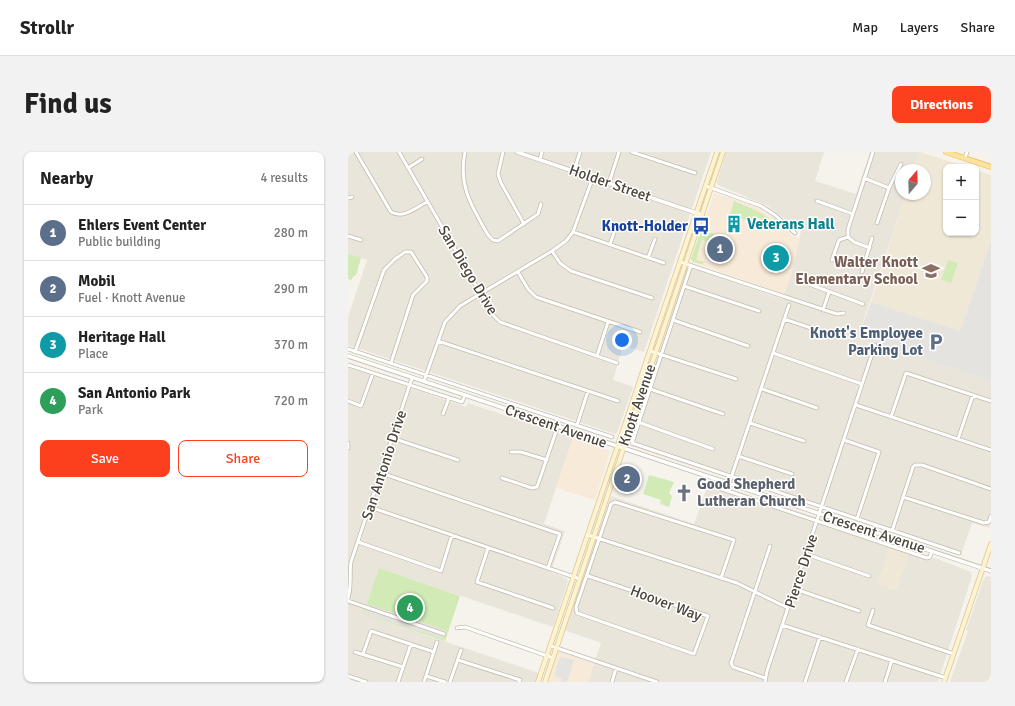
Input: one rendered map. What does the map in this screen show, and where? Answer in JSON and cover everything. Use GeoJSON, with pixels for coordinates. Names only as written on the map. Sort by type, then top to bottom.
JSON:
{"type":"FeatureCollection","features":[{"type":"Feature","properties":{"kind":"main road","name":"Knott Avenue"},"geometry":{"type":"LineString","coordinates":[[538,682],[600,500],[616,447],[717,152]]}},
{"type":"Feature","properties":{"kind":"main road","name":"Knott Avenue"},"geometry":{"type":"LineString","coordinates":[[545,682],[723,152]]}},
{"type":"Feature","properties":{"kind":"main road"},"geometry":{"type":"LineString","coordinates":[[946,152],[991,167]]}},
{"type":"Feature","properties":{"kind":"main road"},"geometry":{"type":"LineString","coordinates":[[600,500],[605,502]]}},
{"type":"Feature","properties":{"kind":"main road"},"geometry":{"type":"LineString","coordinates":[[945,680],[991,544]]}},
{"type":"Feature","properties":{"kind":"street"},"geometry":{"type":"LineString","coordinates":[[356,152],[391,212],[396,215],[403,215],[427,202]]}},
{"type":"Feature","properties":{"kind":"street","name":"San Diego Drive"},"geometry":{"type":"LineString","coordinates":[[399,152],[492,315],[509,327],[617,363]]}},
{"type":"Feature","properties":{"kind":"street"},"geometry":{"type":"LineString","coordinates":[[465,152],[462,166],[463,185],[467,198],[488,235],[493,240],[498,241],[538,214],[541,204]]}},
{"type":"Feature","properties":{"kind":"street"},"geometry":{"type":"LineString","coordinates":[[503,152],[498,174],[501,183],[524,224]]}},
{"type":"Feature","properties":{"kind":"street","name":"Holder Street"},"geometry":{"type":"LineString","coordinates":[[517,152],[702,215]]}},
{"type":"Feature","properties":{"kind":"street"},"geometry":{"type":"LineString","coordinates":[[540,159],[542,152]]}},
{"type":"Feature","properties":{"kind":"street"},"geometry":{"type":"LineString","coordinates":[[574,171],[580,152]]}},
{"type":"Feature","properties":{"kind":"street"},"geometry":{"type":"LineString","coordinates":[[609,183],[619,152]]}},
{"type":"Feature","properties":{"kind":"street"},"geometry":{"type":"LineString","coordinates":[[632,152],[694,173]]}},
{"type":"Feature","properties":{"kind":"street"},"geometry":{"type":"LineString","coordinates":[[848,237],[848,230],[873,152]]}},
{"type":"Feature","properties":{"kind":"street"},"geometry":{"type":"LineString","coordinates":[[965,158],[967,152]]}},
{"type":"Feature","properties":{"kind":"street"},"geometry":{"type":"LineString","coordinates":[[408,168],[422,159]]}},
{"type":"Feature","properties":{"kind":"street"},"geometry":{"type":"LineString","coordinates":[[877,223],[889,188],[895,176]]}},
{"type":"Feature","properties":{"kind":"street"},"geometry":{"type":"LineString","coordinates":[[424,381],[445,322],[460,306],[479,293],[518,272],[566,241],[573,232],[594,177]]}},
{"type":"Feature","properties":{"kind":"street"},"geometry":{"type":"LineString","coordinates":[[864,178],[889,188]]}},
{"type":"Feature","properties":{"kind":"street"},"geometry":{"type":"LineString","coordinates":[[706,186],[762,206],[775,215],[795,233]]}},
{"type":"Feature","properties":{"kind":"street"},"geometry":{"type":"LineString","coordinates":[[817,201],[853,214]]}},
{"type":"Feature","properties":{"kind":"street"},"geometry":{"type":"LineString","coordinates":[[610,244],[616,227]]}},
{"type":"Feature","properties":{"kind":"street"},"geometry":{"type":"LineString","coordinates":[[573,232],[664,263]]}},
{"type":"Feature","properties":{"kind":"street"},"geometry":{"type":"LineString","coordinates":[[348,236],[361,240]]}},
{"type":"Feature","properties":{"kind":"street"},"geometry":{"type":"LineString","coordinates":[[848,237],[854,242],[870,248]]}},
{"type":"Feature","properties":{"kind":"street"},"geometry":{"type":"LineString","coordinates":[[832,260],[839,240],[848,237]]}},
{"type":"Feature","properties":{"kind":"street"},"geometry":{"type":"LineString","coordinates":[[862,272],[872,238]]}},
{"type":"Feature","properties":{"kind":"street"},"geometry":{"type":"LineString","coordinates":[[648,258],[655,239]]}},
{"type":"Feature","properties":{"kind":"street"},"geometry":{"type":"LineString","coordinates":[[552,251],[560,263],[571,270],[652,298]]}},
{"type":"Feature","properties":{"kind":"street"},"geometry":{"type":"LineString","coordinates":[[355,352],[384,270],[405,252],[411,252],[427,277],[427,281],[413,295],[391,363]]}},
{"type":"Feature","properties":{"kind":"street"},"geometry":{"type":"LineString","coordinates":[[680,262],[823,310],[837,314],[844,313]]}},
{"type":"Feature","properties":{"kind":"street"},"geometry":{"type":"LineString","coordinates":[[691,265],[638,422],[713,449]]}},
{"type":"Feature","properties":{"kind":"street"},"geometry":{"type":"LineString","coordinates":[[518,272],[528,290],[536,297],[640,332]]}},
{"type":"Feature","properties":{"kind":"street"},"geometry":{"type":"LineString","coordinates":[[798,280],[863,304]]}},
{"type":"Feature","properties":{"kind":"street"},"geometry":{"type":"LineString","coordinates":[[684,286],[759,311]]}},
{"type":"Feature","properties":{"kind":"street"},"geometry":{"type":"LineString","coordinates":[[823,310],[829,292]]}},
{"type":"Feature","properties":{"kind":"street"},"geometry":{"type":"LineString","coordinates":[[729,484],[762,389],[788,305]]}},
{"type":"Feature","properties":{"kind":"street"},"geometry":{"type":"LineString","coordinates":[[784,319],[838,337]]}},
{"type":"Feature","properties":{"kind":"street"},"geometry":{"type":"LineString","coordinates":[[672,320],[748,346]]}},
{"type":"Feature","properties":{"kind":"street"},"geometry":{"type":"LineString","coordinates":[[597,356],[608,322]]}},
{"type":"Feature","properties":{"kind":"street"},"geometry":{"type":"LineString","coordinates":[[438,341],[618,401]]}},
{"type":"Feature","properties":{"kind":"street","name":"Pierce Drive"},"geometry":{"type":"LineString","coordinates":[[765,680],[875,345]]}},
{"type":"Feature","properties":{"kind":"street"},"geometry":{"type":"LineString","coordinates":[[348,349],[612,437]]}},
{"type":"Feature","properties":{"kind":"street"},"geometry":{"type":"LineString","coordinates":[[650,351],[736,379]]}},
{"type":"Feature","properties":{"kind":"street"},"geometry":{"type":"LineString","coordinates":[[773,353],[862,384]]}},
{"type":"Feature","properties":{"kind":"street","name":"Crescent Avenue"},"geometry":{"type":"LineString","coordinates":[[348,356],[558,426],[616,447],[991,571]]}},
{"type":"Feature","properties":{"kind":"street"},"geometry":{"type":"LineString","coordinates":[[348,365],[462,402],[465,395]]}},
{"type":"Feature","properties":{"kind":"street"},"geometry":{"type":"LineString","coordinates":[[348,401],[361,406],[373,373]]}},
{"type":"Feature","properties":{"kind":"street"},"geometry":{"type":"LineString","coordinates":[[891,417],[906,373],[991,401]]}},
{"type":"Feature","properties":{"kind":"street","name":"San Antonio Drive"},"geometry":{"type":"LineString","coordinates":[[348,600],[350,590],[349,571],[412,378]]}},
{"type":"Feature","properties":{"kind":"street"},"geometry":{"type":"LineString","coordinates":[[650,388],[723,414]]}},
{"type":"Feature","properties":{"kind":"street"},"geometry":{"type":"LineString","coordinates":[[762,389],[817,408]]}},
{"type":"Feature","properties":{"kind":"street"},"geometry":{"type":"LineString","coordinates":[[576,425],[588,391]]}},
{"type":"Feature","properties":{"kind":"street"},"geometry":{"type":"LineString","coordinates":[[958,439],[973,395]]}},
{"type":"Feature","properties":{"kind":"street"},"geometry":{"type":"LineString","coordinates":[[443,414],[449,398]]}},
{"type":"Feature","properties":{"kind":"street"},"geometry":{"type":"LineString","coordinates":[[856,405],[991,450]]}},
{"type":"Feature","properties":{"kind":"street","name":"Crescent Avenue"},"geometry":{"type":"LineString","coordinates":[[638,422],[632,443],[959,553]]}},
{"type":"Feature","properties":{"kind":"street"},"geometry":{"type":"LineString","coordinates":[[750,422],[804,441]]}},
{"type":"Feature","properties":{"kind":"street"},"geometry":{"type":"LineString","coordinates":[[502,478],[532,488],[537,487],[558,426]]}},
{"type":"Feature","properties":{"kind":"street"},"geometry":{"type":"LineString","coordinates":[[392,438],[458,460]]}},
{"type":"Feature","properties":{"kind":"street"},"geometry":{"type":"LineString","coordinates":[[844,440],[879,452],[857,519]]}},
{"type":"Feature","properties":{"kind":"street"},"geometry":{"type":"LineString","coordinates":[[348,443],[348,448]]}},
{"type":"Feature","properties":{"kind":"street"},"geometry":{"type":"LineString","coordinates":[[511,452],[521,452],[547,460]]}},
{"type":"Feature","properties":{"kind":"street"},"geometry":{"type":"LineString","coordinates":[[738,456],[792,474]]}},
{"type":"Feature","properties":{"kind":"street"},"geometry":{"type":"LineString","coordinates":[[892,531],[913,467],[919,464],[991,489]]}},
{"type":"Feature","properties":{"kind":"street"},"geometry":{"type":"LineString","coordinates":[[381,473],[560,534],[548,568]]}},
{"type":"Feature","properties":{"kind":"street"},"geometry":{"type":"LineString","coordinates":[[710,485],[927,558],[930,557],[932,551]]}},
{"type":"Feature","properties":{"kind":"street"},"geometry":{"type":"LineString","coordinates":[[903,497],[984,523],[989,522],[991,516]]}},
{"type":"Feature","properties":{"kind":"street"},"geometry":{"type":"LineString","coordinates":[[588,576],[613,502],[734,540],[721,578]]}},
{"type":"Feature","properties":{"kind":"street"},"geometry":{"type":"LineString","coordinates":[[370,507],[580,579]]}},
{"type":"Feature","properties":{"kind":"street"},"geometry":{"type":"LineString","coordinates":[[588,534],[737,583],[788,608]]}},
{"type":"Feature","properties":{"kind":"street"},"geometry":{"type":"LineString","coordinates":[[358,542],[441,570],[452,535]]}},
{"type":"Feature","properties":{"kind":"street"},"geometry":{"type":"LineString","coordinates":[[765,680],[731,667],[731,661],[770,546]]}},
{"type":"Feature","properties":{"kind":"street"},"geometry":{"type":"LineString","coordinates":[[488,548],[477,582],[553,608]]}},
{"type":"Feature","properties":{"kind":"street"},"geometry":{"type":"LineString","coordinates":[[806,554],[869,576]]}},
{"type":"Feature","properties":{"kind":"street","name":"Hoover Way"},"geometry":{"type":"LineString","coordinates":[[588,576],[708,616],[694,654],[579,615],[576,611],[576,607],[588,576]]}},
{"type":"Feature","properties":{"kind":"street"},"geometry":{"type":"LineString","coordinates":[[794,589],[859,611]]}},
{"type":"Feature","properties":{"kind":"street"},"geometry":{"type":"LineString","coordinates":[[348,600],[444,634]]}},
{"type":"Feature","properties":{"kind":"street"},"geometry":{"type":"LineString","coordinates":[[873,610],[868,625],[954,654]]}},
{"type":"Feature","properties":{"kind":"street"},"geometry":{"type":"LineString","coordinates":[[782,625],[892,660],[945,680]]}},
{"type":"Feature","properties":{"kind":"street"},"geometry":{"type":"LineString","coordinates":[[457,628],[465,627],[553,658]]}},
{"type":"Feature","properties":{"kind":"street"},"geometry":{"type":"LineString","coordinates":[[363,654],[371,631],[434,652]]}},
{"type":"Feature","properties":{"kind":"street"},"geometry":{"type":"LineString","coordinates":[[805,682],[820,637]]}},
{"type":"Feature","properties":{"kind":"street"},"geometry":{"type":"LineString","coordinates":[[424,682],[437,642]]}},
{"type":"Feature","properties":{"kind":"street"},"geometry":{"type":"LineString","coordinates":[[398,682],[411,644]]}},
{"type":"Feature","properties":{"kind":"street"},"geometry":{"type":"LineString","coordinates":[[551,646],[657,682]]}},
{"type":"Feature","properties":{"kind":"street"},"geometry":{"type":"LineString","coordinates":[[846,682],[858,649]]}},
{"type":"Feature","properties":{"kind":"street"},"geometry":{"type":"LineString","coordinates":[[450,682],[461,650]]}},
{"type":"Feature","properties":{"kind":"street"},"geometry":{"type":"LineString","coordinates":[[355,652],[403,667]]}},
{"type":"Feature","properties":{"kind":"street"},"geometry":{"type":"LineString","coordinates":[[458,660],[519,681]]}},
{"type":"Feature","properties":{"kind":"street"},"geometry":{"type":"LineString","coordinates":[[885,682],[892,660]]}},
{"type":"Feature","properties":{"kind":"street"},"geometry":{"type":"LineString","coordinates":[[612,682],[616,668]]}},
{"type":"Feature","properties":{"kind":"street"},"geometry":{"type":"LineString","coordinates":[[348,676],[355,680],[366,682]]}},
{"type":"Feature","properties":{"kind":"street"},"geometry":{"type":"LineString","coordinates":[[426,676],[445,682]]}},
{"type":"Feature","properties":{"kind":"shaded area"},"geometry":{"type":"Polygon","coordinates":[[[348,152],[711,152],[644,352],[623,345],[613,380],[633,387],[617,433],[615,434],[348,345],[348,317],[367,260],[348,254],[348,152]]]}},
{"type":"Feature","properties":{"kind":"shaded area"},"geometry":{"type":"Polygon","coordinates":[[[726,152],[824,152],[815,181],[856,194],[870,152],[920,152],[916,164],[895,164],[895,200],[904,200],[858,337],[873,339],[884,343],[884,346],[991,381],[991,523],[989,528],[972,523],[961,555],[631,446],[631,438],[687,267],[782,299],[791,275],[801,231],[766,205],[718,185],[717,182],[726,152]]]}},
{"type":"Feature","properties":{"kind":"shaded area","name":"Walter Knott Elementary School"},"geometry":{"type":"Polygon","coordinates":[[[920,152],[958,164],[943,164],[943,236],[979,236],[979,171],[991,175],[991,240],[960,331],[871,302],[904,200],[931,200],[931,164],[916,164],[920,152]]]}},
{"type":"Feature","properties":{"kind":"shaded area"},"geometry":{"type":"Polygon","coordinates":[[[714,193],[755,206],[780,222],[789,230],[791,236],[800,238],[791,275],[784,294],[701,265],[692,260],[714,193]]]}},
{"type":"Feature","properties":{"kind":"shaded area","name":"Knott's Employee Parking Lot"},"geometry":{"type":"Polygon","coordinates":[[[991,240],[991,381],[884,346],[884,343],[873,339],[871,341],[858,337],[871,302],[960,331],[991,240]]]}},
{"type":"Feature","properties":{"kind":"shaded area"},"geometry":{"type":"Polygon","coordinates":[[[348,367],[466,407],[468,403],[573,438],[544,524],[565,531],[551,572],[566,578],[568,581],[553,627],[379,568],[363,614],[539,673],[536,682],[348,682],[348,367]]]}},
{"type":"Feature","properties":{"kind":"shaded area"},"geometry":{"type":"Polygon","coordinates":[[[573,438],[610,451],[595,500],[556,488],[573,438]]]}},
{"type":"Feature","properties":{"kind":"shaded area"},"geometry":{"type":"Polygon","coordinates":[[[709,482],[892,542],[878,584],[896,590],[909,553],[930,560],[934,558],[938,559],[971,572],[972,576],[938,682],[588,682],[601,643],[564,630],[611,496],[694,524],[709,482]]]}},
{"type":"Feature","properties":{"kind":"shaded area"},"geometry":{"type":"Polygon","coordinates":[[[890,547],[909,553],[896,590],[877,584],[890,547]]]}},
{"type":"Feature","properties":{"kind":"shaded area"},"geometry":{"type":"Polygon","coordinates":[[[987,576],[991,577],[991,682],[950,682],[968,631],[966,630],[984,578],[987,576]]]}},
{"type":"Feature","properties":{"kind":"shaded area"},"geometry":{"type":"Polygon","coordinates":[[[367,604],[403,616],[402,619],[410,622],[413,619],[447,631],[446,635],[442,638],[364,614],[367,604]]]}},
{"type":"Feature","properties":{"kind":"shaded area"},"geometry":{"type":"Polygon","coordinates":[[[557,651],[594,663],[588,682],[547,682],[557,651]]]}},
{"type":"Feature","properties":{"kind":"shaded area"},"geometry":{"type":"Polygon","coordinates":[[[562,657],[574,660],[567,682],[561,682],[562,679],[554,676],[560,658],[562,657]]]}},
{"type":"Feature","properties":{"kind":"green space"},"geometry":{"type":"Polygon","coordinates":[[[734,201],[769,218],[766,221],[757,217],[755,223],[730,215],[734,201]]]}},
{"type":"Feature","properties":{"kind":"green space"},"geometry":{"type":"Polygon","coordinates":[[[701,229],[714,234],[711,243],[702,240],[696,260],[706,262],[701,264],[693,262],[691,259],[701,229]]]}},
{"type":"Feature","properties":{"kind":"green space"},"geometry":{"type":"Polygon","coordinates":[[[348,254],[361,258],[356,275],[351,281],[348,279],[348,254]]]}},
{"type":"Feature","properties":{"kind":"green space"},"geometry":{"type":"Polygon","coordinates":[[[948,260],[958,263],[951,283],[941,280],[948,260]]]}},
{"type":"Feature","properties":{"kind":"green space"},"geometry":{"type":"Polygon","coordinates":[[[649,475],[674,482],[669,493],[672,496],[669,507],[660,504],[661,500],[643,494],[649,475]]]}},
{"type":"Feature","properties":{"kind":"green space"},"geometry":{"type":"Polygon","coordinates":[[[379,568],[460,596],[445,641],[363,614],[379,568]]]}},
{"type":"Feature","properties":{"kind":"place","name":"Veterans Hall"},"geometry":{"type":"Point","coordinates":[734,224]}},
{"type":"Feature","properties":{"kind":"place","name":"Knott-Holder"},"geometry":{"type":"Point","coordinates":[701,226]}},
{"type":"Feature","properties":{"kind":"place","name":"Ehlers Event Center"},"geometry":{"type":"Point","coordinates":[720,249]}},
{"type":"Feature","properties":{"kind":"place","name":"Heritage Hall"},"geometry":{"type":"Point","coordinates":[776,258]}},
{"type":"Feature","properties":{"kind":"place","name":"Walter Knott Elementary School"},"geometry":{"type":"Point","coordinates":[931,271]}},
{"type":"Feature","properties":{"kind":"place","name":"Knott's Employee Parking Lot"},"geometry":{"type":"Point","coordinates":[936,342]}},
{"type":"Feature","properties":{"kind":"place","name":"Mobil"},"geometry":{"type":"Point","coordinates":[627,479]}},
{"type":"Feature","properties":{"kind":"place","name":"Good Shepherd Lutheran Church"},"geometry":{"type":"Point","coordinates":[684,493]}},
{"type":"Feature","properties":{"kind":"place","name":"San Antonio Park"},"geometry":{"type":"Point","coordinates":[410,608]}}]}
